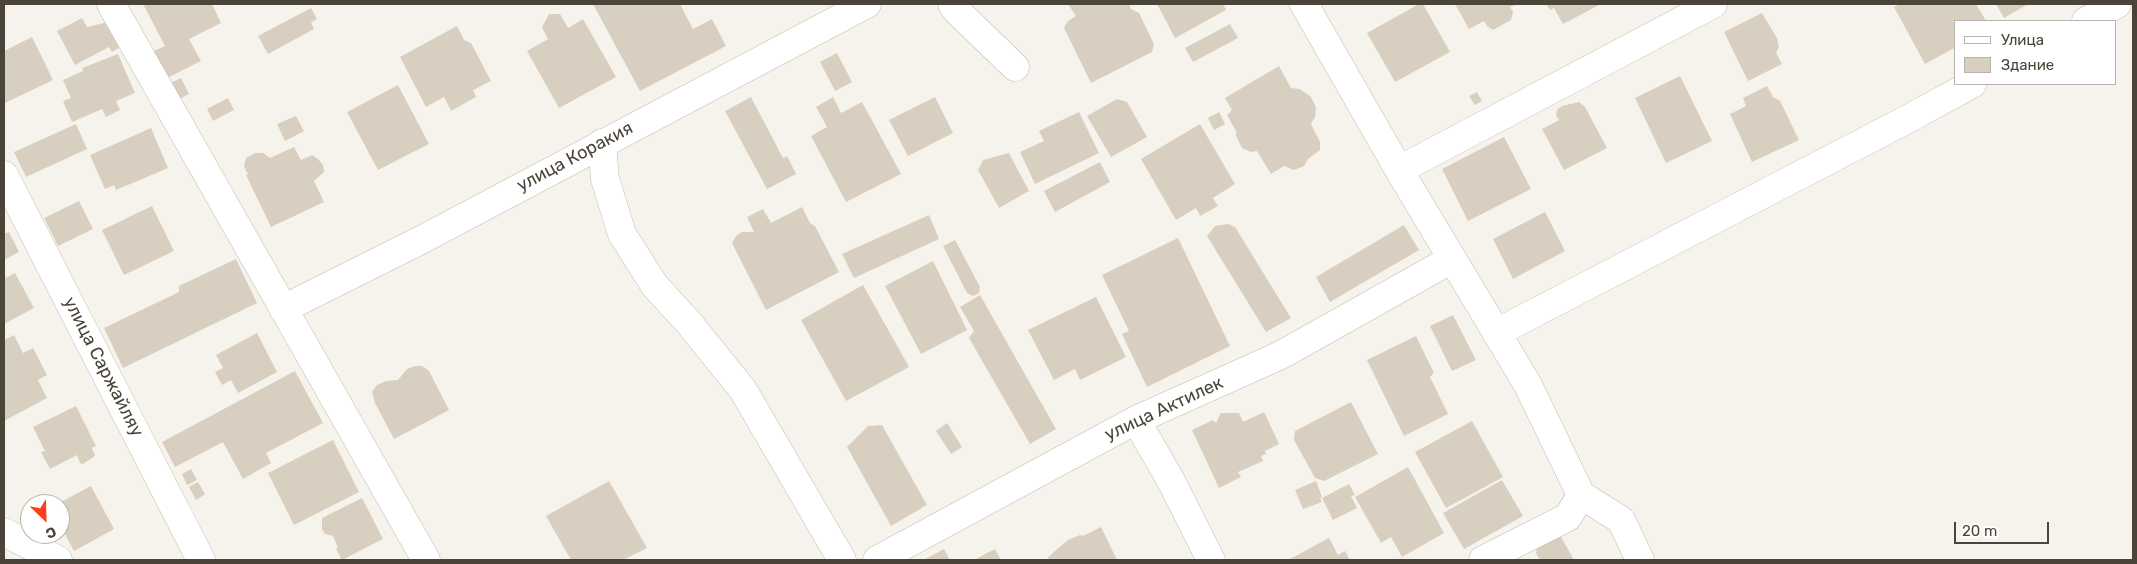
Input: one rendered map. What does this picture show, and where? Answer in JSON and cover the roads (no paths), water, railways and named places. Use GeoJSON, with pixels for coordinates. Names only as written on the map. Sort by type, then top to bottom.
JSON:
{"type":"FeatureCollection","features":[{"type":"Feature","properties":{"kind":"street"},"geometry":{"type":"LineString","coordinates":[[111,4],[426,560]]}},
{"type":"Feature","properties":{"kind":"street","name":"улица Коракия"},"geometry":{"type":"LineString","coordinates":[[283,310],[423,239],[867,4]]}},
{"type":"Feature","properties":{"kind":"street"},"geometry":{"type":"LineString","coordinates":[[952,4],[1015,67]]}},
{"type":"Feature","properties":{"kind":"street"},"geometry":{"type":"LineString","coordinates":[[1304,4],[1399,170],[1528,385],[1581,495],[1621,520],[1640,560]]}},
{"type":"Feature","properties":{"kind":"street"},"geometry":{"type":"LineString","coordinates":[[1399,170],[1713,4]]}},
{"type":"Feature","properties":{"kind":"street"},"geometry":{"type":"LineString","coordinates":[[2088,20],[2117,4]]}},
{"type":"Feature","properties":{"kind":"street"},"geometry":{"type":"LineString","coordinates":[[1496,333],[1970,85]]}},
{"type":"Feature","properties":{"kind":"street"},"geometry":{"type":"LineString","coordinates":[[602,143],[605,179],[622,234],[655,286],[689,323],[743,390],[842,560]]}},
{"type":"Feature","properties":{"kind":"street","name":"улица Саржайляу"},"geometry":{"type":"LineString","coordinates":[[4,175],[201,560]]}},
{"type":"Feature","properties":{"kind":"street","name":"улица Актилек"},"geometry":{"type":"LineString","coordinates":[[877,560],[1136,420],[1281,355],[1452,259]]}},
{"type":"Feature","properties":{"kind":"street"},"geometry":{"type":"LineString","coordinates":[[1136,420],[1170,479],[1211,560]]}},
{"type":"Feature","properties":{"kind":"street"},"geometry":{"type":"LineString","coordinates":[[1483,560],[1568,517],[1581,495]]}},
{"type":"Feature","properties":{"kind":"street"},"geometry":{"type":"LineString","coordinates":[[4,532],[58,560]]}}]}
